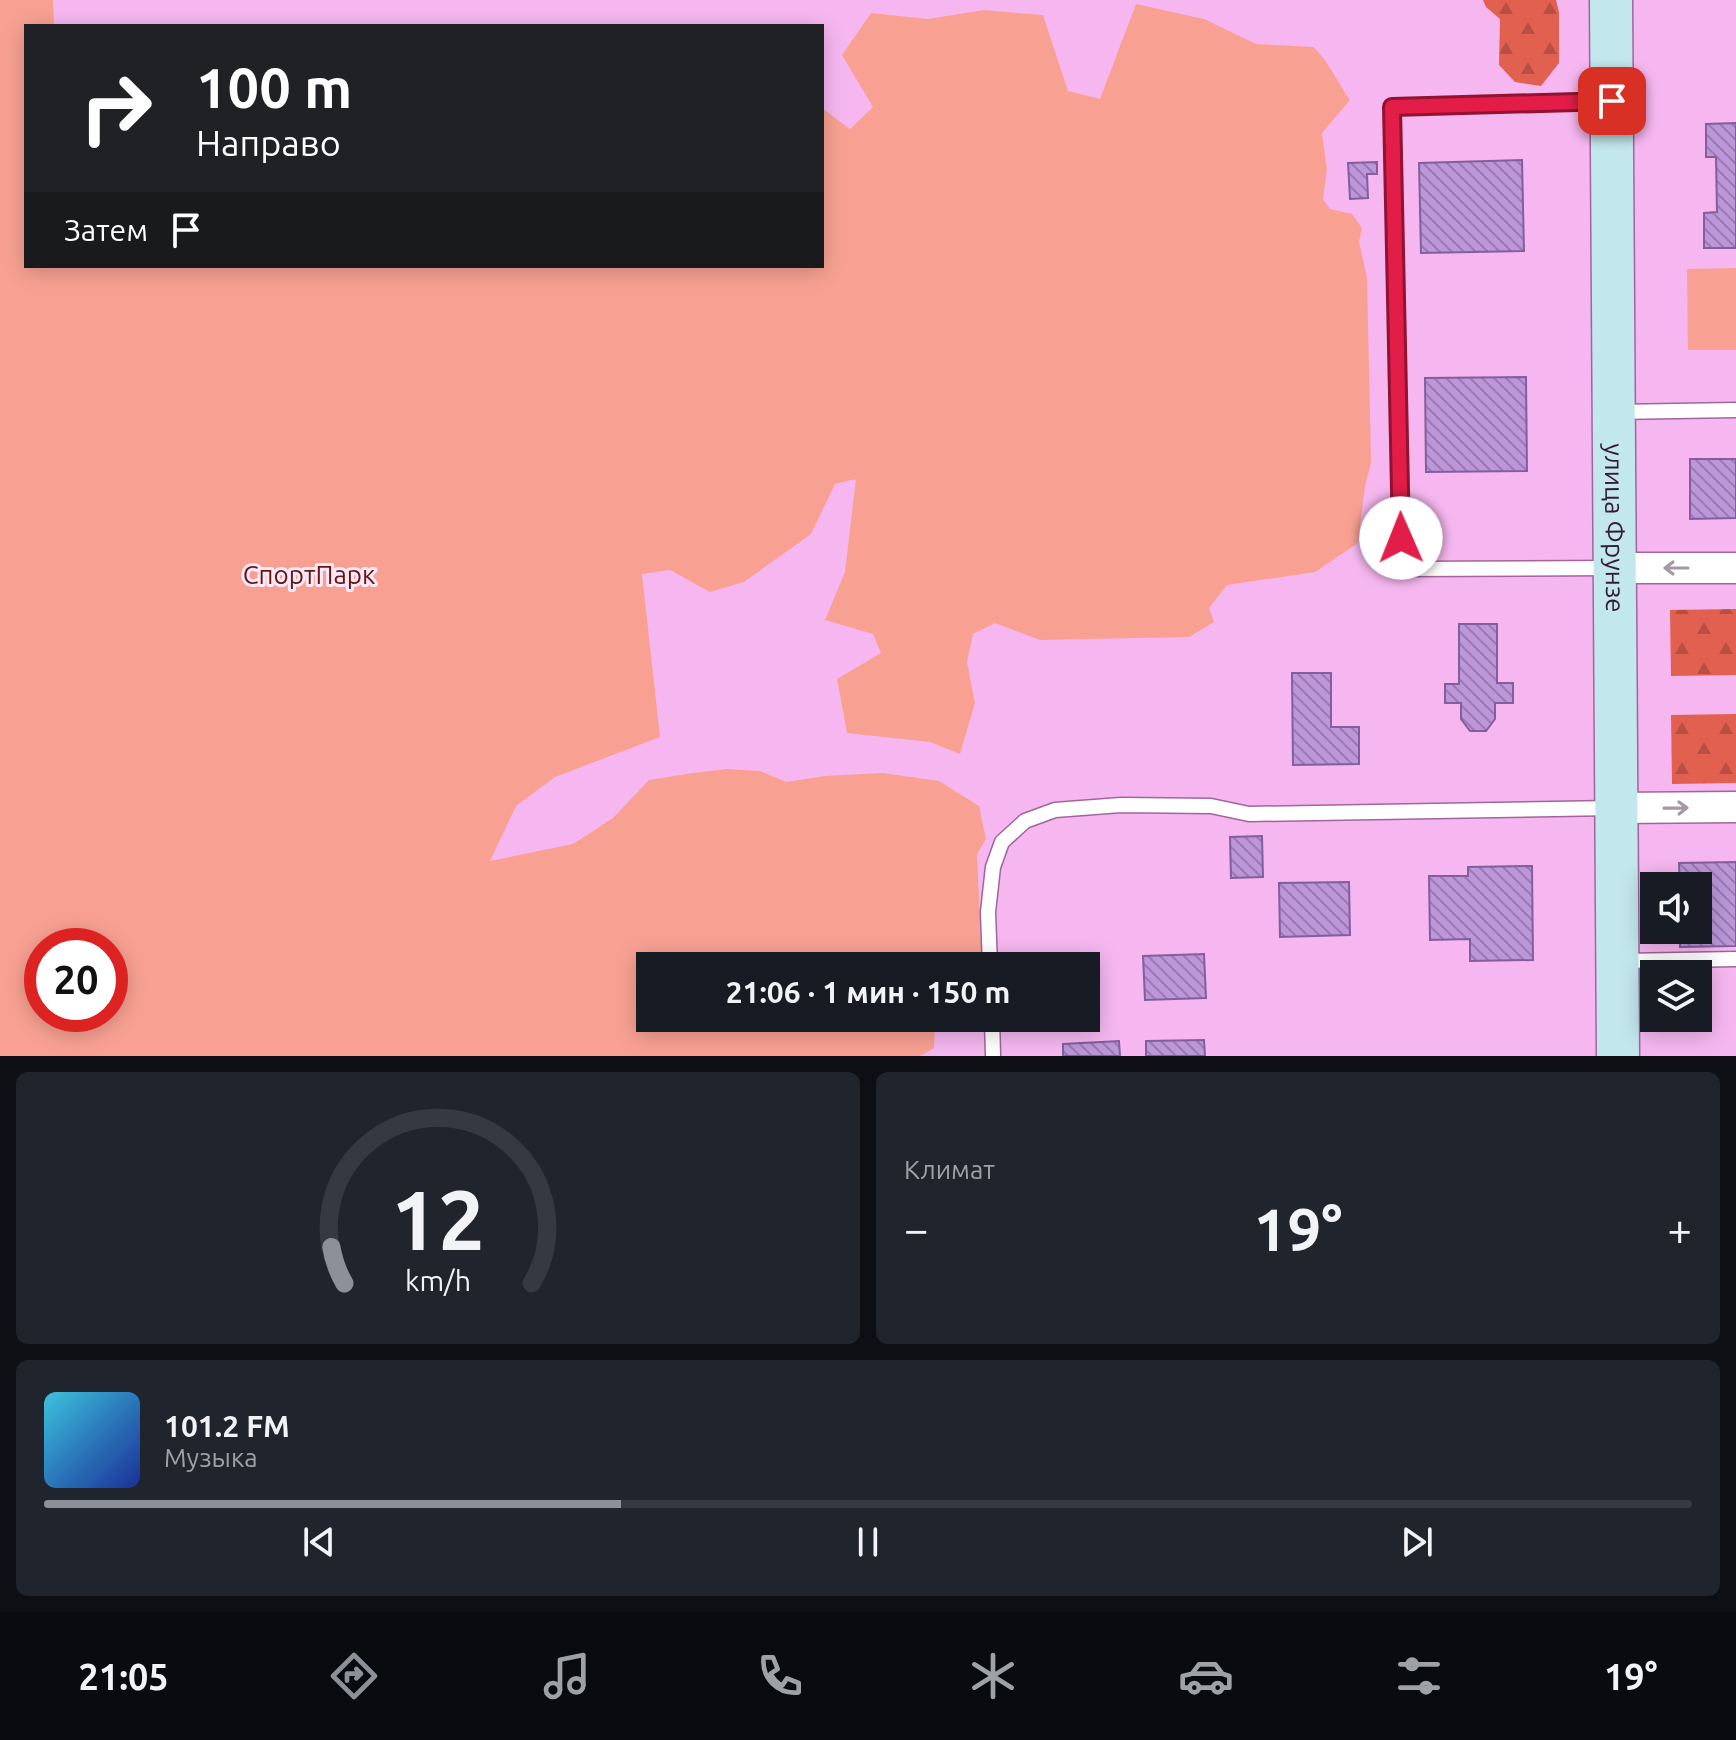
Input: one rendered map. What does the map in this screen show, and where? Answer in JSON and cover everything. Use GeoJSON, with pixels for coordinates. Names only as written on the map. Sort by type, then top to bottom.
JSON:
{"type":"FeatureCollection","features":[{"type":"Feature","properties":{"kind":"street","name":"улица Фрунзе"},"geometry":{"type":"LineString","coordinates":[[1611,0],[1618,1056]]}},
{"type":"Feature","properties":{"kind":"street"},"geometry":{"type":"LineString","coordinates":[[1615,568],[1736,568]]}},
{"type":"Feature","properties":{"kind":"street"},"geometry":{"type":"LineString","coordinates":[[1617,808],[1736,807]]}},
{"type":"Feature","properties":{"kind":"lane"},"geometry":{"type":"LineString","coordinates":[[1612,101],[1392,107],[1402,569],[1615,568]]}},
{"type":"Feature","properties":{"kind":"lane"},"geometry":{"type":"LineString","coordinates":[[1614,412],[1736,410]]}},
{"type":"Feature","properties":{"kind":"lane"},"geometry":{"type":"LineString","coordinates":[[989,952],[988,912],[993,867],[1002,842],[1025,821],[1055,810],[1121,805],[1211,806],[1249,814],[1617,808]]}},
{"type":"Feature","properties":{"kind":"lane"},"geometry":{"type":"LineString","coordinates":[[1618,961],[1736,959]]}},
{"type":"Feature","properties":{"kind":"lane"},"geometry":{"type":"LineString","coordinates":[[992,1032],[993,1056]]}},
{"type":"Feature","properties":{"kind":"green space","name":"СпортПарк"},"geometry":{"type":"Polygon","coordinates":[[[0,0],[53,0],[54,24],[24,24],[24,268],[824,268],[824,110],[850,129],[873,107],[842,55],[871,13],[928,19],[984,10],[1043,15],[1068,91],[1100,99],[1136,4],[1204,19],[1256,44],[1313,47],[1324,59],[1350,100],[1322,133],[1327,170],[1323,199],[1330,209],[1352,214],[1362,228],[1359,242],[1367,277],[1371,463],[1358,543],[1315,572],[1227,585],[1209,608],[1214,622],[1189,637],[1040,640],[995,623],[973,634],[967,662],[975,703],[960,754],[930,742],[847,733],[837,679],[881,653],[873,634],[825,620],[845,572],[856,479],[835,484],[811,534],[744,582],[710,592],[670,570],[642,574],[660,737],[555,777],[516,806],[490,861],[573,844],[613,818],[649,780],[727,769],[760,771],[786,782],[883,773],[939,781],[979,806],[986,839],[977,854],[981,952],[636,952],[636,1032],[935,1032],[934,1048],[920,1056],[0,1056],[0,0]]]}},
{"type":"Feature","properties":{"kind":"green space"},"geometry":{"type":"Polygon","coordinates":[[[1483,0],[1556,0],[1559,12],[1559,63],[1541,86],[1515,82],[1499,65],[1500,19],[1486,7],[1483,0]]]}},
{"type":"Feature","properties":{"kind":"green space"},"geometry":{"type":"Polygon","coordinates":[[[1736,268],[1736,350],[1688,350],[1687,269],[1736,268]]]}},
{"type":"Feature","properties":{"kind":"green space"},"geometry":{"type":"Polygon","coordinates":[[[1736,609],[1736,675],[1671,676],[1670,610],[1736,609]]]}},
{"type":"Feature","properties":{"kind":"green space"},"geometry":{"type":"Polygon","coordinates":[[[1736,714],[1736,783],[1672,784],[1671,715],[1736,714]]]}},
{"type":"Feature","properties":{"kind":"building"},"geometry":{"type":"Polygon","coordinates":[[[1736,123],[1736,248],[1704,248],[1704,213],[1717,212],[1716,157],[1706,157],[1706,124],[1736,123]]]}},
{"type":"Feature","properties":{"kind":"building"},"geometry":{"type":"Polygon","coordinates":[[[1522,160],[1524,251],[1421,253],[1419,163],[1522,160]]]}},
{"type":"Feature","properties":{"kind":"building"},"geometry":{"type":"Polygon","coordinates":[[[1377,162],[1377,174],[1367,174],[1368,198],[1350,199],[1348,163],[1377,162]]]}},
{"type":"Feature","properties":{"kind":"building"},"geometry":{"type":"Polygon","coordinates":[[[1526,377],[1527,471],[1426,472],[1425,378],[1526,377]]]}},
{"type":"Feature","properties":{"kind":"building"},"geometry":{"type":"Polygon","coordinates":[[[1690,459],[1736,459],[1736,518],[1690,519],[1690,459]]]}},
{"type":"Feature","properties":{"kind":"building"},"geometry":{"type":"Polygon","coordinates":[[[1459,624],[1497,624],[1497,683],[1513,683],[1513,703],[1495,703],[1495,719],[1486,731],[1470,731],[1461,719],[1461,703],[1445,703],[1445,684],[1459,684],[1459,624]]]}},
{"type":"Feature","properties":{"kind":"building"},"geometry":{"type":"Polygon","coordinates":[[[1292,673],[1331,673],[1331,727],[1359,727],[1359,764],[1293,765],[1292,673]]]}},
{"type":"Feature","properties":{"kind":"building"},"geometry":{"type":"Polygon","coordinates":[[[1262,836],[1263,877],[1231,878],[1230,837],[1262,836]]]}},
{"type":"Feature","properties":{"kind":"building"},"geometry":{"type":"Polygon","coordinates":[[[1736,862],[1736,946],[1680,947],[1680,944],[1712,944],[1712,872],[1679,872],[1679,863],[1736,862]]]}},
{"type":"Feature","properties":{"kind":"building"},"geometry":{"type":"Polygon","coordinates":[[[1532,866],[1533,960],[1470,961],[1470,939],[1430,940],[1429,876],[1468,876],[1468,867],[1532,866]]]}},
{"type":"Feature","properties":{"kind":"building"},"geometry":{"type":"Polygon","coordinates":[[[1349,882],[1350,935],[1280,937],[1279,883],[1349,882]]]}},
{"type":"Feature","properties":{"kind":"building"},"geometry":{"type":"Polygon","coordinates":[[[1204,954],[1206,998],[1145,1000],[1143,956],[1204,954]]]}},
{"type":"Feature","properties":{"kind":"building"},"geometry":{"type":"Polygon","coordinates":[[[1204,1040],[1205,1056],[1146,1056],[1146,1041],[1204,1040]]]}},
{"type":"Feature","properties":{"kind":"building"},"geometry":{"type":"Polygon","coordinates":[[[1119,1041],[1120,1056],[1063,1056],[1063,1044],[1119,1041]]]}},
{"type":"Feature","properties":{"kind":"route"},"geometry":{"type":"LineString","coordinates":[[1401,538],[1392,107],[1612,101]]}}]}
